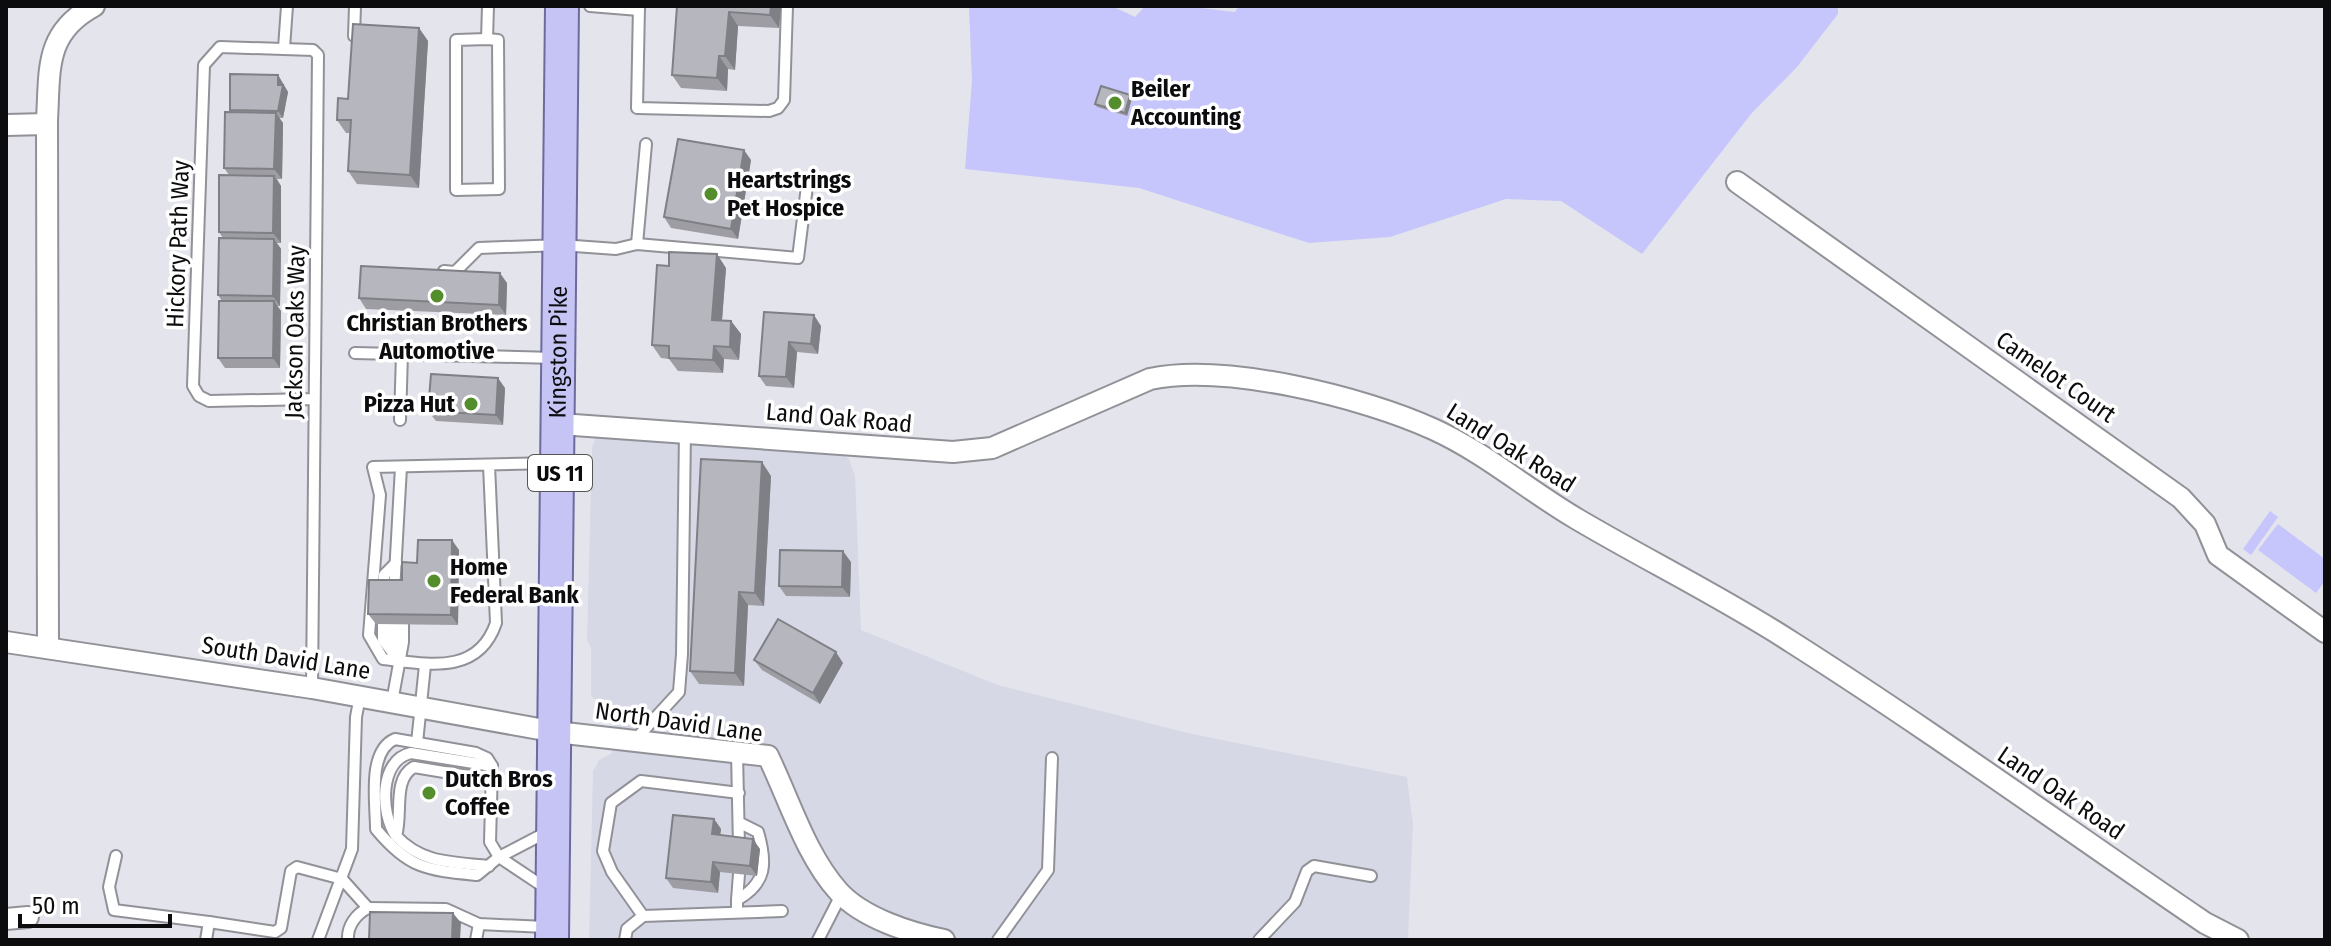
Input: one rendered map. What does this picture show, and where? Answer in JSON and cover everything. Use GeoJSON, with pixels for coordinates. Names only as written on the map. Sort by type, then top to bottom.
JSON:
{"type":"FeatureCollection","features":[{"type":"Feature","properties":{"kind":"main road","name":"Kingston Pike"},"geometry":{"type":"LineString","coordinates":[[552,934],[560,463],[562,6]]}},
{"type":"Feature","properties":{"kind":"street"},"geometry":{"type":"LineString","coordinates":[[48,648],[47,124],[51,51],[67,24],[86,8]]}},
{"type":"Feature","properties":{"kind":"street"},"geometry":{"type":"LineString","coordinates":[[6,125],[47,124]]}},
{"type":"Feature","properties":{"kind":"street","name":"Camelot Court"},"geometry":{"type":"LineString","coordinates":[[1737,182],[2181,498],[2205,524],[2218,555],[2325,632]]}},
{"type":"Feature","properties":{"kind":"street","name":"Land Oak Road"},"geometry":{"type":"LineString","coordinates":[[560,424],[685,430],[892,450],[992,448],[1150,379],[1173,374],[1221,376],[1301,388],[1380,409],[1435,429],[1576,518],[1791,641],[2200,932],[2238,940]]}},
{"type":"Feature","properties":{"kind":"street","name":"South David Lane"},"geometry":{"type":"LineString","coordinates":[[6,642],[312,688],[556,732]]}},
{"type":"Feature","properties":{"kind":"street","name":"North David Lane"},"geometry":{"type":"LineString","coordinates":[[556,732],[768,756],[816,856],[841,895],[893,925],[944,940]]}},
{"type":"Feature","properties":{"kind":"street"},"geometry":{"type":"LineString","coordinates":[[6,919],[28,917]]}},
{"type":"Feature","properties":{"kind":"lane"},"geometry":{"type":"LineString","coordinates":[[284,48],[287,6]]}},
{"type":"Feature","properties":{"kind":"lane"},"geometry":{"type":"LineString","coordinates":[[354,52],[355,6]]}},
{"type":"Feature","properties":{"kind":"lane"},"geometry":{"type":"LineString","coordinates":[[487,39],[488,6]]}},
{"type":"Feature","properties":{"kind":"lane"},"geometry":{"type":"LineString","coordinates":[[590,6],[639,8],[637,108],[769,111],[778,108],[784,100],[787,6]]}},
{"type":"Feature","properties":{"kind":"lane"},"geometry":{"type":"LineString","coordinates":[[487,39],[498,40],[499,189],[456,190],[456,40],[487,39]]}},
{"type":"Feature","properties":{"kind":"lane","name":"Hickory Path Way"},"geometry":{"type":"LineString","coordinates":[[284,48],[220,47],[204,65],[193,386],[199,396],[209,401],[314,399]]}},
{"type":"Feature","properties":{"kind":"lane","name":"Jackson Oaks Way"},"geometry":{"type":"LineString","coordinates":[[284,48],[313,50],[318,55],[312,688]]}},
{"type":"Feature","properties":{"kind":"lane"},"geometry":{"type":"LineString","coordinates":[[637,244],[646,144]]}},
{"type":"Feature","properties":{"kind":"lane"},"geometry":{"type":"LineString","coordinates":[[426,270],[455,272],[479,248],[561,245],[616,249],[637,244],[798,258],[807,186]]}},
{"type":"Feature","properties":{"kind":"lane"},"geometry":{"type":"LineString","coordinates":[[355,353],[561,359]]}},
{"type":"Feature","properties":{"kind":"lane"},"geometry":{"type":"LineString","coordinates":[[400,420],[402,354]]}},
{"type":"Feature","properties":{"kind":"lane"},"geometry":{"type":"LineString","coordinates":[[632,742],[679,692],[685,430]]}},
{"type":"Feature","properties":{"kind":"lane"},"geometry":{"type":"LineString","coordinates":[[489,465],[496,623],[485,646],[473,656],[452,664],[425,665],[383,659],[369,635],[380,495],[373,467],[560,463]]}},
{"type":"Feature","properties":{"kind":"lane"},"geometry":{"type":"LineString","coordinates":[[392,702],[403,642],[403,573],[396,563],[401,467]]}},
{"type":"Feature","properties":{"kind":"lane"},"geometry":{"type":"LineString","coordinates":[[396,563],[384,575],[383,640],[398,661]]}},
{"type":"Feature","properties":{"kind":"lane"},"geometry":{"type":"LineString","coordinates":[[417,743],[425,665]]}},
{"type":"Feature","properties":{"kind":"lane"},"geometry":{"type":"LineString","coordinates":[[318,940],[352,849],[356,717],[360,696]]}},
{"type":"Feature","properties":{"kind":"lane"},"geometry":{"type":"LineString","coordinates":[[553,893],[499,857],[490,842],[492,766],[487,758],[476,753],[395,739],[384,744],[378,756],[376,829],[395,852],[412,864],[428,870],[477,875],[499,857],[554,829]]}},
{"type":"Feature","properties":{"kind":"lane"},"geometry":{"type":"LineString","coordinates":[[489,866],[428,860],[407,848],[396,836],[387,816],[387,779],[391,764],[400,755],[411,753],[492,766]]}},
{"type":"Feature","properties":{"kind":"lane"},"geometry":{"type":"LineString","coordinates":[[737,753],[739,846]]}},
{"type":"Feature","properties":{"kind":"lane"},"geometry":{"type":"LineString","coordinates":[[998,940],[1048,870],[1052,758]]}},
{"type":"Feature","properties":{"kind":"lane"},"geometry":{"type":"LineString","coordinates":[[396,836],[401,821],[400,782],[405,771],[414,767],[492,780]]}},
{"type":"Feature","properties":{"kind":"lane"},"geometry":{"type":"LineString","coordinates":[[643,916],[612,872],[603,851],[611,803],[641,781],[739,793]]}},
{"type":"Feature","properties":{"kind":"lane"},"geometry":{"type":"LineString","coordinates":[[737,900],[755,890],[761,878],[764,850],[758,832],[740,823]]}},
{"type":"Feature","properties":{"kind":"lane"},"geometry":{"type":"LineString","coordinates":[[116,856],[109,887],[114,910],[275,932],[281,928],[291,871],[297,867],[342,879],[368,908]]}},
{"type":"Feature","properties":{"kind":"lane"},"geometry":{"type":"LineString","coordinates":[[1259,940],[1289,910],[1307,871],[1314,866],[1371,876]]}},
{"type":"Feature","properties":{"kind":"lane"},"geometry":{"type":"LineString","coordinates":[[737,912],[739,874]]}},
{"type":"Feature","properties":{"kind":"lane"},"geometry":{"type":"LineString","coordinates":[[818,940],[841,895]]}},
{"type":"Feature","properties":{"kind":"lane"},"geometry":{"type":"LineString","coordinates":[[348,940],[348,931],[359,912],[368,908],[446,909],[479,924],[552,934]]}},
{"type":"Feature","properties":{"kind":"lane"},"geometry":{"type":"LineString","coordinates":[[625,940],[627,929],[643,916],[782,911]]}},
{"type":"Feature","properties":{"kind":"lane"},"geometry":{"type":"LineString","coordinates":[[206,940],[209,922]]}},
{"type":"Feature","properties":{"kind":"lane"},"geometry":{"type":"LineString","coordinates":[[476,940],[479,924]]}},
{"type":"Feature","properties":{"kind":"shaded area"},"geometry":{"type":"Polygon","coordinates":[[[969,6],[1112,6],[1135,17],[1145,6],[1185,6],[1235,12],[1239,6],[1838,6],[1838,14],[1797,67],[1751,114],[1642,254],[1561,201],[1506,199],[1390,237],[1309,243],[1139,188],[965,169],[972,81],[969,6]]]}},
{"type":"Feature","properties":{"kind":"shaded area"},"geometry":{"type":"Polygon","coordinates":[[[608,434],[840,453],[849,459],[855,476],[861,630],[998,685],[1188,733],[1407,777],[1413,824],[1408,940],[589,940],[593,771],[599,760],[612,753],[615,710],[599,704],[591,695],[591,648],[587,640],[592,447],[596,437],[608,434]]]}},
{"type":"Feature","properties":{"kind":"shaded area"},"geometry":{"type":"Polygon","coordinates":[[[2270,511],[2278,517],[2251,555],[2243,549],[2270,511]]]}},
{"type":"Feature","properties":{"kind":"shaded area"},"geometry":{"type":"Polygon","coordinates":[[[2278,524],[2325,559],[2325,581],[2316,593],[2258,550],[2278,524]]]}},
{"type":"Feature","properties":{"kind":"building"},"geometry":{"type":"Polygon","coordinates":[[[677,6],[771,6],[770,15],[729,12],[725,56],[719,56],[717,78],[672,75],[677,6]]]}},
{"type":"Feature","properties":{"kind":"building"},"geometry":{"type":"Polygon","coordinates":[[[353,24],[419,28],[410,175],[348,171],[351,120],[337,120],[338,98],[348,99],[353,24]]]}},
{"type":"Feature","properties":{"kind":"building"},"geometry":{"type":"Polygon","coordinates":[[[230,74],[278,75],[278,85],[283,85],[278,111],[230,110],[230,74]]]}},
{"type":"Feature","properties":{"kind":"building","name":"Beiler Accounting"},"geometry":{"type":"Polygon","coordinates":[[[1101,86],[1130,95],[1125,113],[1095,104],[1101,86]]]}},
{"type":"Feature","properties":{"kind":"building"},"geometry":{"type":"Polygon","coordinates":[[[225,112],[276,113],[274,169],[224,168],[225,112]]]}},
{"type":"Feature","properties":{"kind":"building","name":"Heartstrings Pet Hospice"},"geometry":{"type":"Polygon","coordinates":[[[678,139],[744,150],[731,229],[664,217],[678,139]]]}},
{"type":"Feature","properties":{"kind":"building"},"geometry":{"type":"Polygon","coordinates":[[[219,175],[274,176],[273,233],[219,232],[219,175]]]}},
{"type":"Feature","properties":{"kind":"building"},"geometry":{"type":"Polygon","coordinates":[[[219,238],[274,239],[273,296],[218,295],[219,238]]]}},
{"type":"Feature","properties":{"kind":"building"},"geometry":{"type":"Polygon","coordinates":[[[669,252],[717,254],[712,320],[731,321],[730,347],[714,346],[713,360],[669,358],[669,346],[652,345],[657,265],[669,266],[669,252]]]}},
{"type":"Feature","properties":{"kind":"building","name":"Christian Brothers Automotive"},"geometry":{"type":"Polygon","coordinates":[[[361,266],[500,273],[499,305],[359,298],[361,266]]]}},
{"type":"Feature","properties":{"kind":"building"},"geometry":{"type":"Polygon","coordinates":[[[219,301],[274,301],[273,358],[218,358],[219,301]]]}},
{"type":"Feature","properties":{"kind":"building"},"geometry":{"type":"Polygon","coordinates":[[[764,312],[814,315],[811,344],[789,342],[786,377],[759,376],[764,312]]]}},
{"type":"Feature","properties":{"kind":"building","name":"Pizza Hut"},"geometry":{"type":"Polygon","coordinates":[[[431,374],[498,378],[496,415],[428,411],[431,374]]]}},
{"type":"Feature","properties":{"kind":"building"},"geometry":{"type":"Polygon","coordinates":[[[701,459],[762,462],[755,593],[739,592],[735,673],[690,671],[701,459]]]}},
{"type":"Feature","properties":{"kind":"building","name":"Home Federal Bank"},"geometry":{"type":"Polygon","coordinates":[[[418,540],[452,540],[451,615],[368,614],[369,580],[402,580],[402,562],[417,563],[418,540]]]}},
{"type":"Feature","properties":{"kind":"building"},"geometry":{"type":"Polygon","coordinates":[[[780,550],[843,551],[842,587],[779,586],[780,550]]]}},
{"type":"Feature","properties":{"kind":"building"},"geometry":{"type":"Polygon","coordinates":[[[778,619],[836,652],[813,693],[754,660],[778,619]]]}},
{"type":"Feature","properties":{"kind":"building"},"geometry":{"type":"Polygon","coordinates":[[[673,815],[714,819],[712,834],[753,839],[750,866],[713,862],[711,882],[666,878],[673,815]]]}},
{"type":"Feature","properties":{"kind":"building"},"geometry":{"type":"Polygon","coordinates":[[[370,912],[453,913],[452,940],[369,940],[370,912]]]}},
{"type":"Feature","properties":{"kind":"place","name":"Beiler Accounting"},"geometry":{"type":"Point","coordinates":[1115,103]}},
{"type":"Feature","properties":{"kind":"place","name":"Heartstrings Pet Hospice"},"geometry":{"type":"Point","coordinates":[711,194]}},
{"type":"Feature","properties":{"kind":"place","name":"Christian Brothers Automotive"},"geometry":{"type":"Point","coordinates":[437,296]}},
{"type":"Feature","properties":{"kind":"place","name":"Pizza Hut"},"geometry":{"type":"Point","coordinates":[471,404]}},
{"type":"Feature","properties":{"kind":"place","name":"Home Federal Bank"},"geometry":{"type":"Point","coordinates":[434,581]}},
{"type":"Feature","properties":{"kind":"place","name":"Dutch Bros Coffee"},"geometry":{"type":"Point","coordinates":[429,793]}}]}
